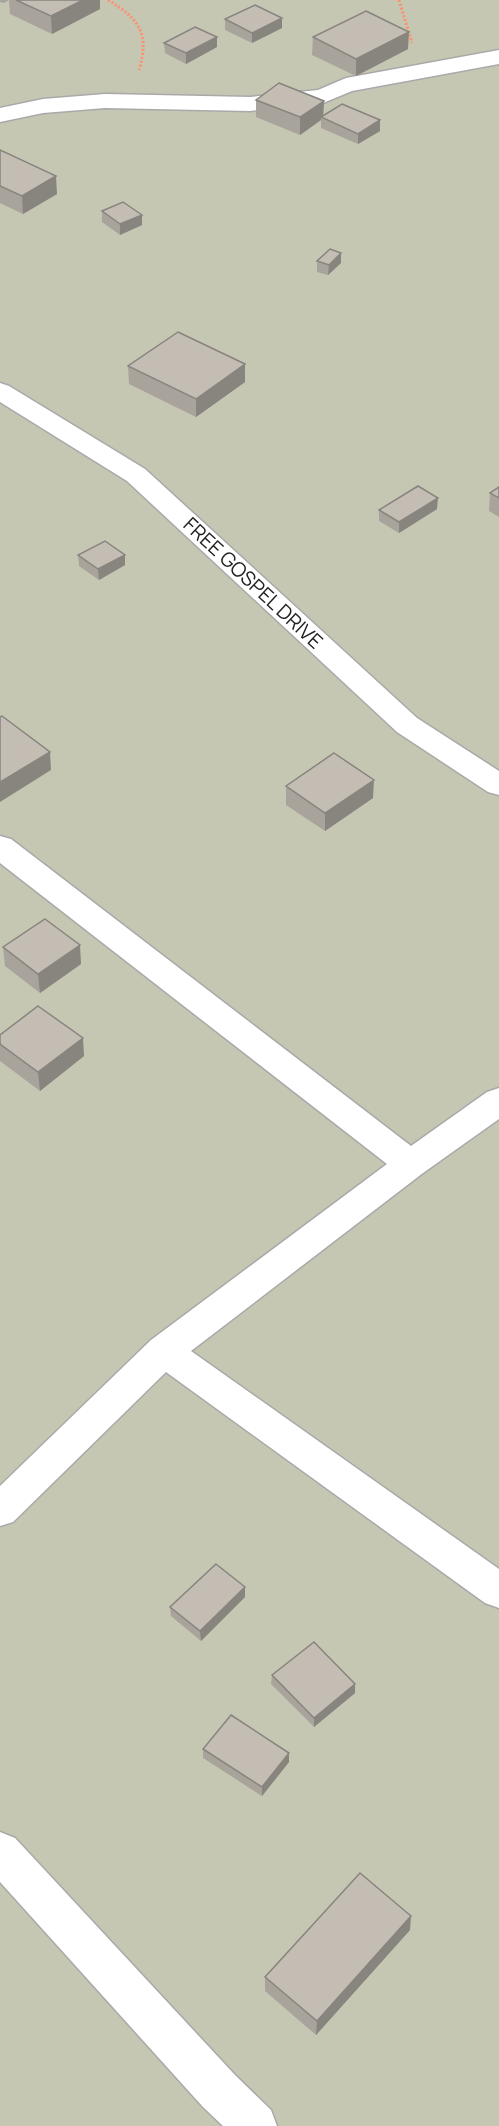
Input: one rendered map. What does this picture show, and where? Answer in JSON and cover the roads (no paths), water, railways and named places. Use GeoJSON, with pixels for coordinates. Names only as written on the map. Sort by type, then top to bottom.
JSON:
{"type":"FeatureCollection","features":[{"type":"Feature","properties":{"kind":"street"},"geometry":{"type":"LineString","coordinates":[[0,115],[43,106],[127,102],[250,104],[323,96],[346,85],[499,57]]}},
{"type":"Feature","properties":{"kind":"street","name":"FREE GOSPEL DRIVE"},"geometry":{"type":"LineString","coordinates":[[0,391],[136,475],[407,724],[499,785]]}},
{"type":"Feature","properties":{"kind":"street"},"geometry":{"type":"LineString","coordinates":[[0,847],[411,1164]]}},
{"type":"Feature","properties":{"kind":"street"},"geometry":{"type":"LineString","coordinates":[[0,1510],[164,1351],[411,1164],[499,1101]]}},
{"type":"Feature","properties":{"kind":"street"},"geometry":{"type":"LineString","coordinates":[[164,1351],[499,1591]]}},
{"type":"Feature","properties":{"kind":"street"},"geometry":{"type":"LineString","coordinates":[[0,1852],[219,2091],[255,2126]]}}]}
